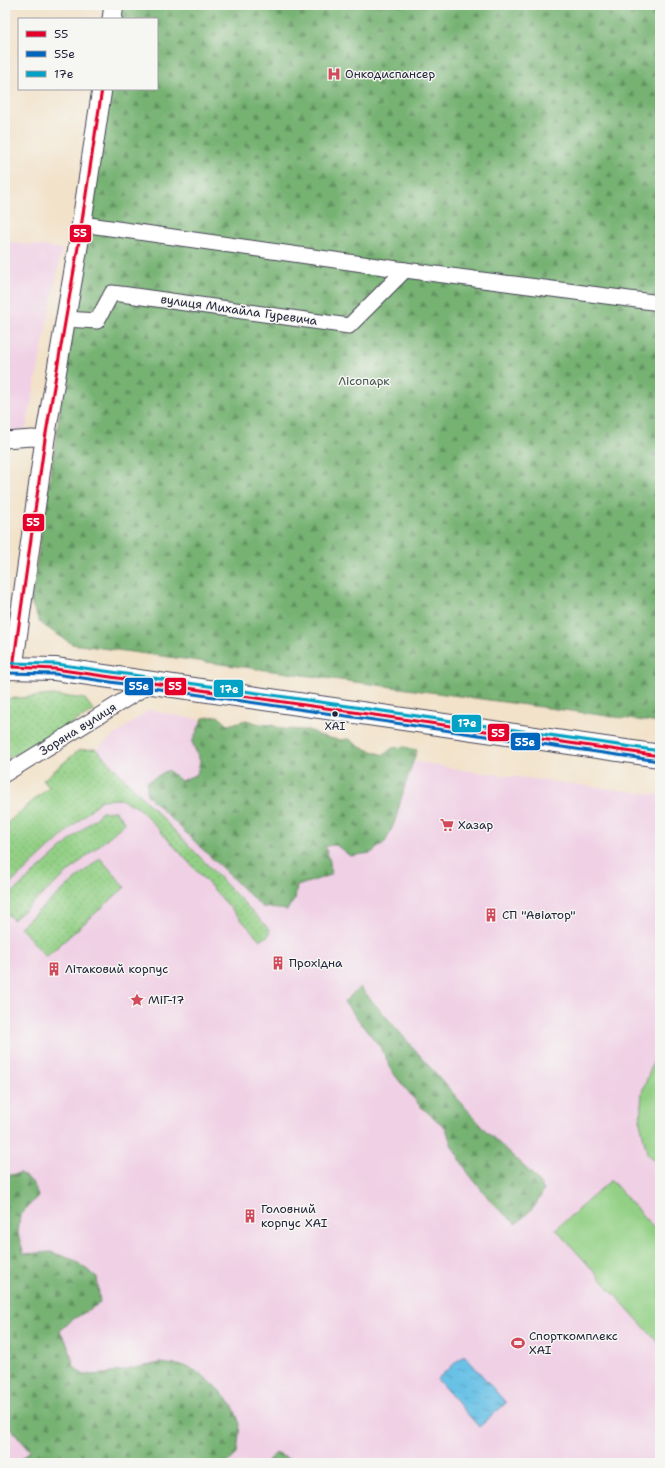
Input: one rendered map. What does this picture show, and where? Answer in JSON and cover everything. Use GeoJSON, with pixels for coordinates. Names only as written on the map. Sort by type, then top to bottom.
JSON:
{"type":"FeatureCollection","features":[{"type":"Feature","properties":{"kind":"main road"},"geometry":{"type":"LineString","coordinates":[[9,667],[55,669],[660,756]]}},
{"type":"Feature","properties":{"kind":"street"},"geometry":{"type":"LineString","coordinates":[[112,18],[114,5]]}},
{"type":"Feature","properties":{"kind":"street"},"geometry":{"type":"LineString","coordinates":[[9,667],[45,439],[82,224],[102,90]]}},
{"type":"Feature","properties":{"kind":"street"},"geometry":{"type":"LineString","coordinates":[[82,224],[405,270],[660,303]]}},
{"type":"Feature","properties":{"kind":"street","name":"вулиця Михайла Гуревича"},"geometry":{"type":"LineString","coordinates":[[66,319],[97,321],[112,294],[350,326],[405,270]]}},
{"type":"Feature","properties":{"kind":"street"},"geometry":{"type":"LineString","coordinates":[[5,440],[32,438],[45,439]]}},
{"type":"Feature","properties":{"kind":"street","name":"Зоряна вулиця"},"geometry":{"type":"LineString","coordinates":[[5,774],[152,683]]}},
{"type":"Feature","properties":{"kind":"shaded area"},"geometry":{"type":"Polygon","coordinates":[[[5,241],[62,249],[26,429],[5,432],[5,241]]]}},
{"type":"Feature","properties":{"kind":"shaded area"},"geometry":{"type":"Polygon","coordinates":[[[149,710],[462,770],[660,795],[660,1463],[5,1463],[5,824],[49,787],[43,780],[79,750],[96,749],[149,710]]]}},
{"type":"Feature","properties":{"kind":"green space","name":"Лісопарк"},"geometry":{"type":"Polygon","coordinates":[[[119,5],[660,5],[660,723],[72,644],[40,623],[31,602],[85,246],[107,90],[158,90],[158,18],[117,18],[119,5]]]}},
{"type":"Feature","properties":{"kind":"green space"},"geometry":{"type":"Polygon","coordinates":[[[53,695],[85,699],[94,711],[5,760],[5,699],[53,695]]]}},
{"type":"Feature","properties":{"kind":"green space"},"geometry":{"type":"Polygon","coordinates":[[[218,716],[228,725],[246,720],[260,724],[272,725],[282,729],[307,730],[315,732],[317,735],[338,740],[349,739],[360,747],[384,755],[392,748],[404,747],[417,750],[395,821],[386,841],[371,853],[350,856],[336,845],[325,846],[330,862],[331,875],[297,886],[295,899],[287,910],[262,907],[147,795],[147,782],[168,770],[181,781],[197,774],[200,761],[192,742],[203,718],[218,716]]]}},
{"type":"Feature","properties":{"kind":"green space"},"geometry":{"type":"Polygon","coordinates":[[[96,749],[270,930],[268,936],[260,940],[139,808],[120,799],[101,800],[5,889],[5,825],[49,787],[43,780],[79,750],[96,749]]]}},
{"type":"Feature","properties":{"kind":"green space"},"geometry":{"type":"Polygon","coordinates":[[[115,811],[125,823],[13,920],[5,911],[5,899],[102,812],[115,811]]]}},
{"type":"Feature","properties":{"kind":"green space"},"geometry":{"type":"Polygon","coordinates":[[[100,858],[125,887],[46,957],[20,927],[100,858]]]}},
{"type":"Feature","properties":{"kind":"green space"},"geometry":{"type":"Polygon","coordinates":[[[360,987],[486,1131],[534,1176],[544,1190],[535,1206],[516,1224],[494,1205],[468,1173],[451,1144],[446,1128],[420,1106],[393,1073],[381,1048],[344,1002],[360,987]]]}},
{"type":"Feature","properties":{"kind":"green space"},"geometry":{"type":"Polygon","coordinates":[[[660,1052],[660,1167],[647,1153],[640,1122],[642,1092],[655,1058],[660,1052]]]}},
{"type":"Feature","properties":{"kind":"green space"},"geometry":{"type":"Polygon","coordinates":[[[20,1173],[32,1182],[38,1196],[20,1215],[18,1234],[24,1254],[51,1252],[74,1260],[97,1277],[100,1303],[72,1320],[60,1331],[68,1345],[74,1367],[84,1375],[105,1374],[160,1363],[185,1366],[202,1375],[216,1387],[233,1406],[240,1424],[237,1454],[228,1463],[16,1463],[30,1451],[5,1421],[5,1176],[20,1173]]]}},
{"type":"Feature","properties":{"kind":"green space"},"geometry":{"type":"Polygon","coordinates":[[[611,1180],[660,1235],[660,1345],[556,1229],[611,1180]]]}},
{"type":"Feature","properties":{"kind":"green space"},"geometry":{"type":"Polygon","coordinates":[[[276,1453],[297,1463],[265,1463],[276,1453]]]}},
{"type":"Feature","properties":{"kind":"water"},"geometry":{"type":"Polygon","coordinates":[[[464,1355],[506,1403],[479,1427],[437,1379],[464,1355]]]}},
{"type":"Feature","properties":{"kind":"transit line","name":"55"},"geometry":{"type":"LineString","coordinates":[[13,667],[45,439],[78,247],[102,90]]}},
{"type":"Feature","properties":{"kind":"transit line","name":"17е"},"geometry":{"type":"LineString","coordinates":[[5,663],[56,664],[660,751]]}},
{"type":"Feature","properties":{"kind":"transit line","name":"55"},"geometry":{"type":"LineString","coordinates":[[13,667],[55,669],[660,756]]}},
{"type":"Feature","properties":{"kind":"transit line","name":"55е"},"geometry":{"type":"LineString","coordinates":[[5,673],[55,674],[659,761]]}},
{"type":"Feature","properties":{"kind":"place","name":"Онкодиспансер"},"geometry":{"type":"Point","coordinates":[334,74]}},
{"type":"Feature","properties":{"kind":"place","name":"ХАІ"},"geometry":{"type":"Point","coordinates":[335,714]}},
{"type":"Feature","properties":{"kind":"place","name":"Хазар"},"geometry":{"type":"Point","coordinates":[447,825]}},
{"type":"Feature","properties":{"kind":"place","name":"СП \"Авіатор\""},"geometry":{"type":"Point","coordinates":[491,915]}},
{"type":"Feature","properties":{"kind":"place","name":"Прохідна"},"geometry":{"type":"Point","coordinates":[278,963]}},
{"type":"Feature","properties":{"kind":"place","name":"Літаковий корпус"},"geometry":{"type":"Point","coordinates":[54,969]}},
{"type":"Feature","properties":{"kind":"place","name":"МіГ-17"},"geometry":{"type":"Point","coordinates":[137,1000]}},
{"type":"Feature","properties":{"kind":"place","name":"Головний корпус ХАІ"},"geometry":{"type":"Point","coordinates":[250,1216]}},
{"type":"Feature","properties":{"kind":"place","name":"Спорткомплекс ХАІ"},"geometry":{"type":"Point","coordinates":[518,1343]}}]}
